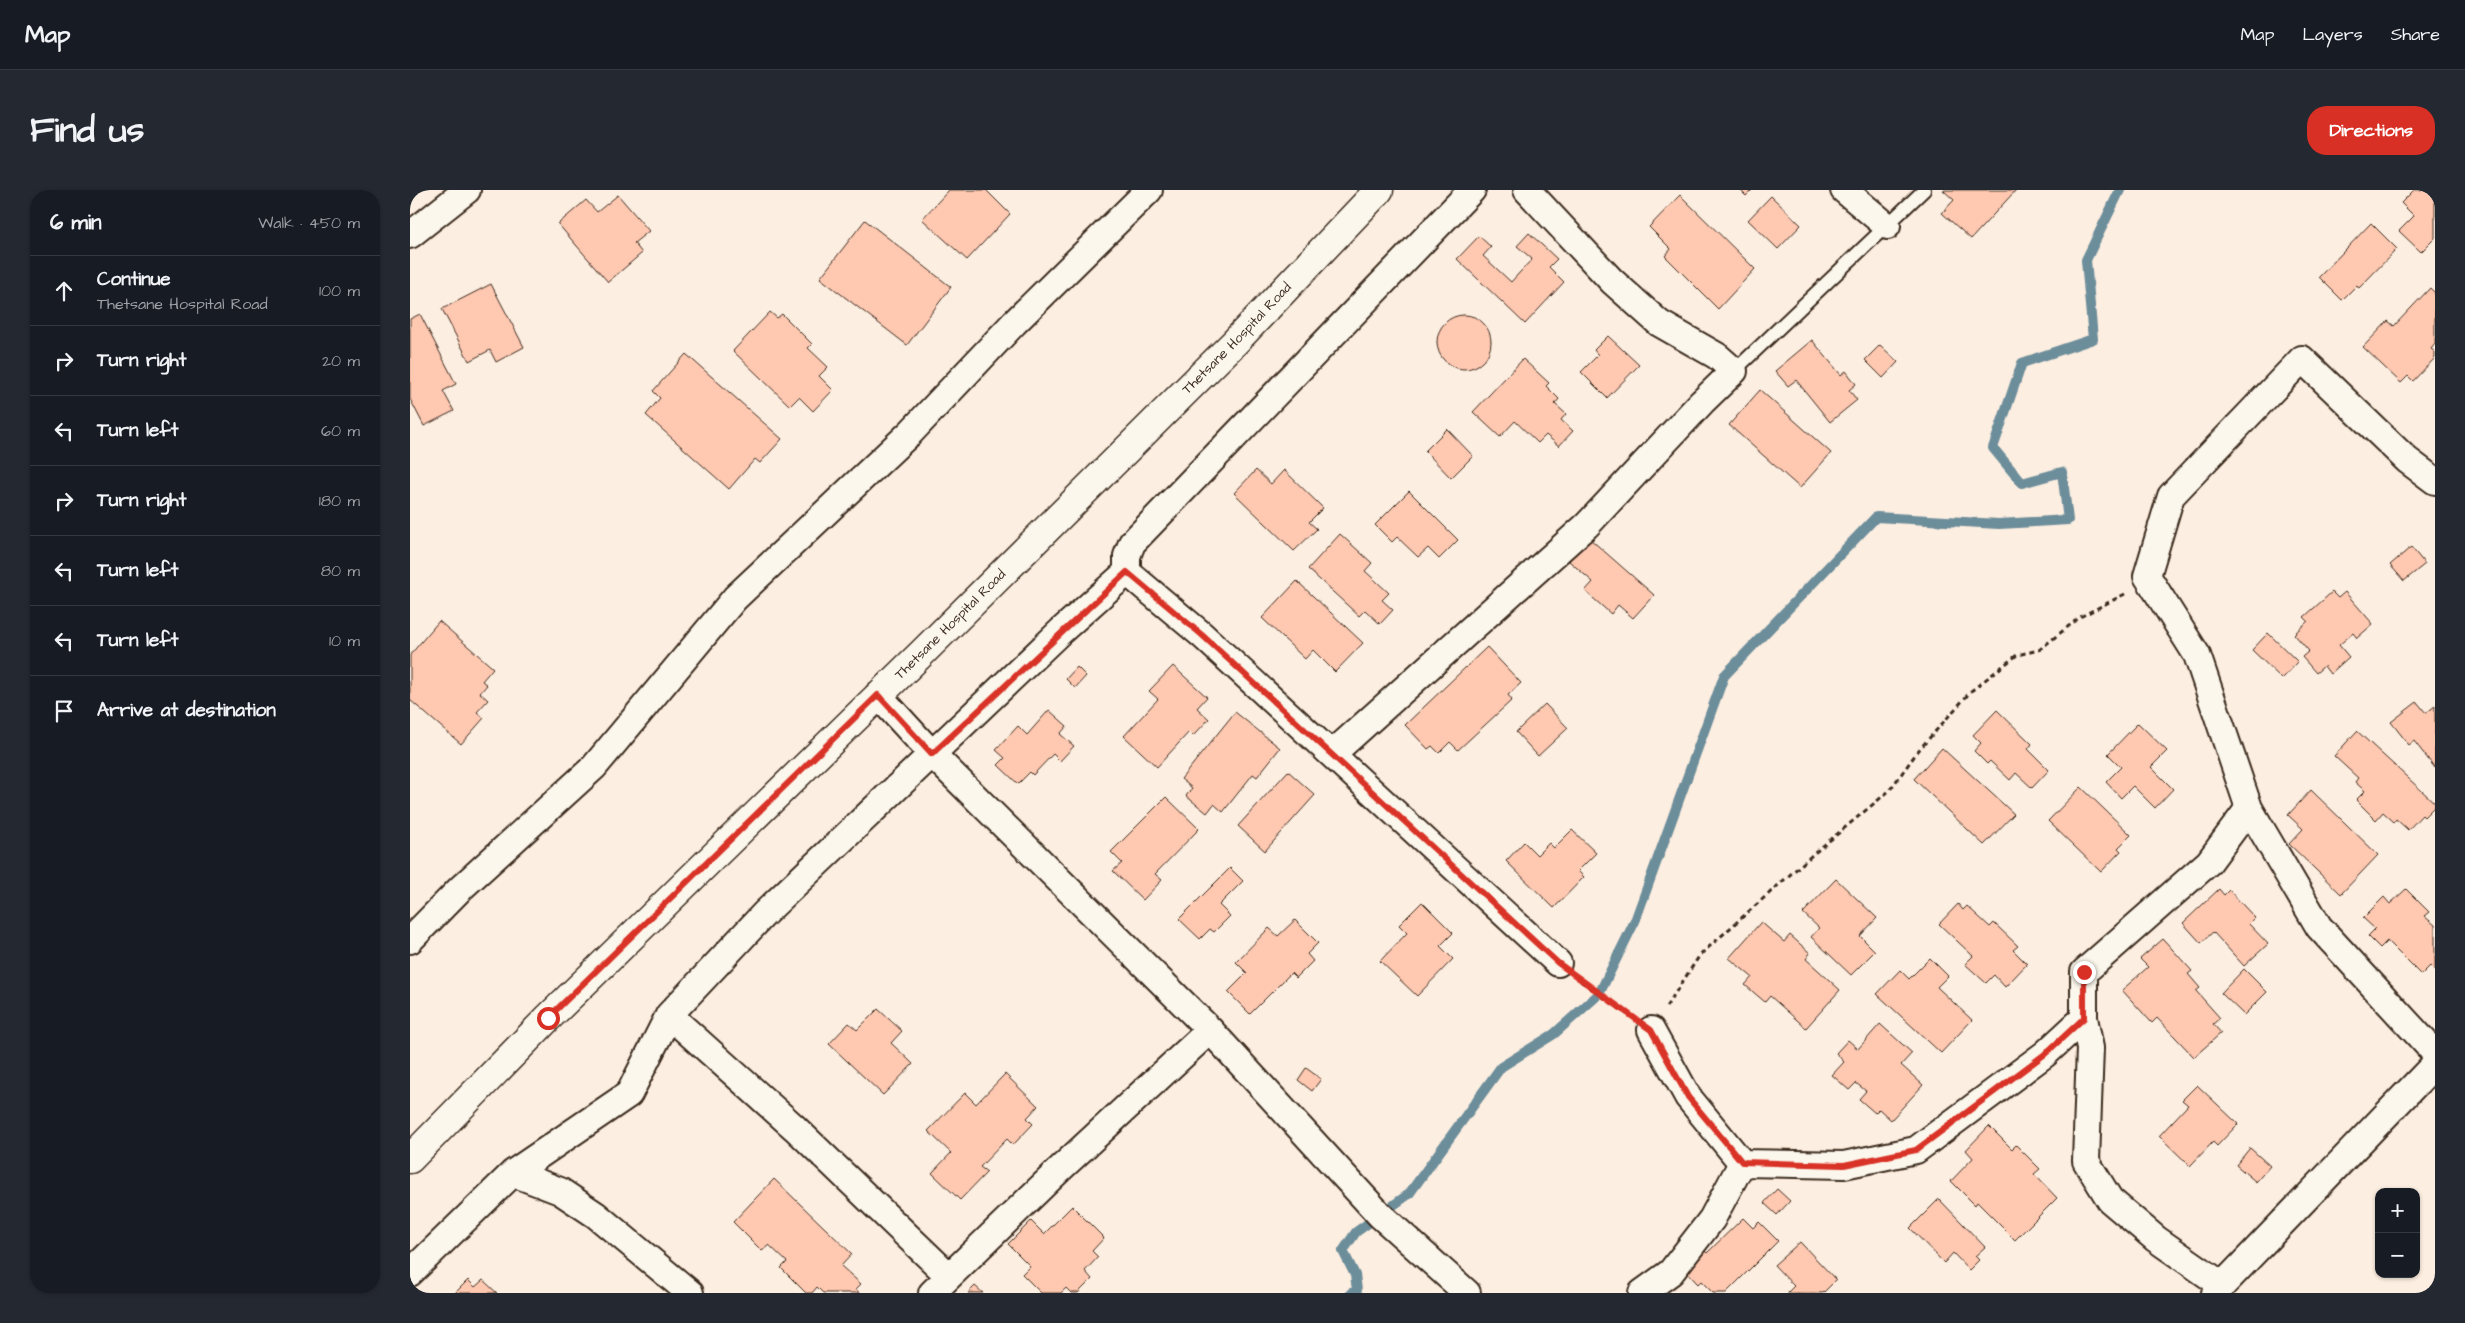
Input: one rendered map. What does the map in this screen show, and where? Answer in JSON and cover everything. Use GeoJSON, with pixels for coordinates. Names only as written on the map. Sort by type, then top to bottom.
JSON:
{"type":"FeatureCollection","features":[{"type":"Feature","properties":{"kind":"main road","name":"Thetsane Hospital Road"},"geometry":{"type":"LineString","coordinates":[[410,1160],[548,1018],[1235,342],[1379,190]]}},
{"type":"Feature","properties":{"kind":"street"},"geometry":{"type":"LineString","coordinates":[[410,235],[467,190]]}},
{"type":"Feature","properties":{"kind":"street"},"geometry":{"type":"LineString","coordinates":[[410,940],[461,888],[594,767],[735,598],[910,433],[1014,322],[1149,190]]}},
{"type":"Feature","properties":{"kind":"street"},"geometry":{"type":"LineString","coordinates":[[410,1273],[513,1173],[629,1094],[669,1015],[765,913],[1127,572],[1127,556],[1132,543],[1472,190]]}},
{"type":"Feature","properties":{"kind":"street"},"geometry":{"type":"LineString","coordinates":[[1332,754],[1587,525],[1702,402],[1734,371],[1717,356],[1659,323],[1612,281],[1527,190]]}},
{"type":"Feature","properties":{"kind":"street"},"geometry":{"type":"LineString","coordinates":[[1844,190],[1887,226]]}},
{"type":"Feature","properties":{"kind":"street"},"geometry":{"type":"LineString","coordinates":[[2435,481],[2407,460],[2302,359],[2172,496],[2147,576],[2197,655],[2248,808],[2319,927],[2435,1053]]}},
{"type":"Feature","properties":{"kind":"street"},"geometry":{"type":"LineString","coordinates":[[1127,572],[1202,635],[1558,963]]}},
{"type":"Feature","properties":{"kind":"street"},"geometry":{"type":"LineString","coordinates":[[878,695],[932,754],[1210,1030],[1380,1215],[1464,1292]]}},
{"type":"Feature","properties":{"kind":"street"},"geometry":{"type":"LineString","coordinates":[[2248,808],[2209,862],[2084,972],[2084,1018],[2090,1048],[2086,1161],[2110,1200],[2219,1289],[2435,1064]]}},
{"type":"Feature","properties":{"kind":"street"},"geometry":{"type":"LineString","coordinates":[[669,1015],[795,1128],[940,1284],[1210,1030]]}},
{"type":"Feature","properties":{"kind":"street"},"geometry":{"type":"LineString","coordinates":[[1651,1030],[1688,1097],[1742,1162],[1844,1165],[1916,1150],[2045,1054],[2084,1018]]}},
{"type":"Feature","properties":{"kind":"street"},"geometry":{"type":"LineString","coordinates":[[1642,1293],[1670,1272],[1712,1219],[1742,1162]]}},
{"type":"Feature","properties":{"kind":"street"},"geometry":{"type":"LineString","coordinates":[[513,1173],[560,1192],[596,1215],[690,1293]]}},
{"type":"Feature","properties":{"kind":"lane"},"geometry":{"type":"LineString","coordinates":[[1734,371],[1924,190]]}},
{"type":"Feature","properties":{"kind":"path"},"geometry":{"type":"LineString","coordinates":[[1558,963],[1651,1030],[1700,954],[1810,856],[1889,791],[1918,751],[1971,690],[2018,655],[2039,650],[2080,617],[2120,599],[2147,576]]}},
{"type":"Feature","properties":{"kind":"building"},"geometry":{"type":"Polygon","coordinates":[[[949,190],[986,190],[1010,214],[967,260],[922,219],[949,190]]]}},
{"type":"Feature","properties":{"kind":"building"},"geometry":{"type":"Polygon","coordinates":[[[1740,190],[1752,190],[1746,196],[1740,190]]]}},
{"type":"Feature","properties":{"kind":"building"},"geometry":{"type":"Polygon","coordinates":[[[1943,190],[2016,190],[1971,239],[1942,213],[1954,200],[1943,190]]]}},
{"type":"Feature","properties":{"kind":"building"},"geometry":{"type":"Polygon","coordinates":[[[2414,190],[2435,190],[2435,238],[2421,252],[2399,231],[2414,216],[2401,203],[2414,190]]]}},
{"type":"Feature","properties":{"kind":"building"},"geometry":{"type":"Polygon","coordinates":[[[618,195],[649,231],[634,243],[642,253],[608,282],[558,224],[586,200],[597,212],[618,195]]]}},
{"type":"Feature","properties":{"kind":"building"},"geometry":{"type":"Polygon","coordinates":[[[1680,195],[1755,269],[1718,309],[1665,256],[1671,249],[1649,227],[1680,195]]]}},
{"type":"Feature","properties":{"kind":"building"},"geometry":{"type":"Polygon","coordinates":[[[1771,196],[1801,225],[1778,249],[1748,220],[1771,196]]]}},
{"type":"Feature","properties":{"kind":"building"},"geometry":{"type":"Polygon","coordinates":[[[865,220],[951,287],[907,345],[820,278],[865,220]]]}},
{"type":"Feature","properties":{"kind":"building"},"geometry":{"type":"Polygon","coordinates":[[[2371,223],[2397,249],[2359,288],[2357,285],[2342,300],[2319,277],[2371,223]]]}},
{"type":"Feature","properties":{"kind":"building"},"geometry":{"type":"Polygon","coordinates":[[[1529,233],[1557,259],[1549,267],[1564,282],[1525,324],[1457,259],[1479,236],[1491,247],[1483,256],[1511,282],[1532,259],[1517,246],[1529,233]]]}},
{"type":"Feature","properties":{"kind":"building"},"geometry":{"type":"Polygon","coordinates":[[[491,284],[524,347],[496,362],[490,350],[469,361],[442,309],[491,284]]]}},
{"type":"Feature","properties":{"kind":"building"},"geometry":{"type":"Polygon","coordinates":[[[2430,288],[2435,293],[2435,344],[2431,349],[2435,352],[2435,358],[2413,381],[2408,376],[2401,383],[2363,347],[2388,321],[2394,326],[2430,288]]]}},
{"type":"Feature","properties":{"kind":"building"},"geometry":{"type":"Polygon","coordinates":[[[770,312],[777,318],[782,314],[812,344],[808,348],[828,367],[819,376],[833,390],[813,411],[799,397],[790,406],[733,351],[770,312]]]}},
{"type":"Feature","properties":{"kind":"building"},"geometry":{"type":"Polygon","coordinates":[[[420,314],[456,384],[443,391],[454,411],[424,426],[410,399],[410,319],[420,314]]]}},
{"type":"Feature","properties":{"kind":"building"},"geometry":{"type":"Polygon","coordinates":[[[1464,315],[1474,317],[1483,323],[1489,332],[1491,342],[1489,352],[1483,361],[1474,367],[1464,369],[1454,367],[1445,361],[1439,352],[1437,342],[1439,332],[1445,323],[1454,317],[1464,315]]]}},
{"type":"Feature","properties":{"kind":"building"},"geometry":{"type":"Polygon","coordinates":[[[1608,336],[1639,365],[1607,398],[1581,372],[1598,355],[1594,350],[1608,336]]]}},
{"type":"Feature","properties":{"kind":"building"},"geometry":{"type":"Polygon","coordinates":[[[1812,340],[1841,375],[1846,371],[1856,384],[1849,390],[1857,400],[1830,422],[1796,380],[1788,386],[1775,371],[1812,340]]]}},
{"type":"Feature","properties":{"kind":"building"},"geometry":{"type":"Polygon","coordinates":[[[1880,345],[1898,362],[1883,378],[1865,360],[1880,345]]]}},
{"type":"Feature","properties":{"kind":"building"},"geometry":{"type":"Polygon","coordinates":[[[686,354],[782,439],[760,463],[755,459],[729,489],[646,415],[660,398],[653,391],[686,354]]]}},
{"type":"Feature","properties":{"kind":"building"},"geometry":{"type":"Polygon","coordinates":[[[1523,359],[1549,383],[1546,386],[1559,399],[1555,404],[1566,414],[1561,420],[1573,431],[1559,446],[1546,435],[1538,443],[1515,421],[1500,437],[1473,412],[1523,359]]]}},
{"type":"Feature","properties":{"kind":"building"},"geometry":{"type":"Polygon","coordinates":[[[1760,390],[1831,453],[1800,488],[1729,425],[1760,390]]]}},
{"type":"Feature","properties":{"kind":"building"},"geometry":{"type":"Polygon","coordinates":[[[1447,429],[1473,456],[1451,478],[1425,451],[1447,429]]]}},
{"type":"Feature","properties":{"kind":"building"},"geometry":{"type":"Polygon","coordinates":[[[1256,470],[1271,484],[1284,470],[1323,508],[1309,522],[1317,529],[1294,551],[1234,493],[1256,470]]]}},
{"type":"Feature","properties":{"kind":"building"},"geometry":{"type":"Polygon","coordinates":[[[1409,491],[1458,540],[1439,559],[1428,548],[1418,557],[1397,537],[1392,542],[1375,525],[1409,491]]]}},
{"type":"Feature","properties":{"kind":"building"},"geometry":{"type":"Polygon","coordinates":[[[1340,534],[1372,563],[1365,571],[1389,593],[1382,600],[1393,610],[1380,624],[1365,610],[1359,616],[1308,569],[1340,534]]]}},
{"type":"Feature","properties":{"kind":"building"},"geometry":{"type":"Polygon","coordinates":[[[1589,538],[1654,595],[1633,618],[1618,605],[1611,614],[1585,591],[1593,582],[1569,561],[1589,538]]]}},
{"type":"Feature","properties":{"kind":"building"},"geometry":{"type":"Polygon","coordinates":[[[2411,547],[2425,564],[2404,581],[2390,565],[2411,547]]]}},
{"type":"Feature","properties":{"kind":"building"},"geometry":{"type":"Polygon","coordinates":[[[1297,581],[1363,643],[1335,672],[1313,650],[1305,659],[1262,618],[1297,581]]]}},
{"type":"Feature","properties":{"kind":"building"},"geometry":{"type":"Polygon","coordinates":[[[2332,592],[2338,598],[2345,592],[2373,624],[2357,638],[2353,633],[2339,645],[2349,657],[2330,674],[2324,666],[2316,673],[2302,657],[2309,651],[2294,634],[2308,621],[2304,617],[2332,592]]]}},
{"type":"Feature","properties":{"kind":"building"},"geometry":{"type":"Polygon","coordinates":[[[439,621],[493,668],[482,681],[487,685],[480,693],[488,700],[477,712],[484,718],[461,744],[410,700],[410,655],[439,621]]]}},
{"type":"Feature","properties":{"kind":"building"},"geometry":{"type":"Polygon","coordinates":[[[2268,633],[2298,662],[2282,679],[2252,650],[2268,633]]]}},
{"type":"Feature","properties":{"kind":"building"},"geometry":{"type":"Polygon","coordinates":[[[1487,647],[1521,683],[1508,695],[1512,700],[1458,750],[1450,742],[1439,753],[1432,746],[1428,749],[1405,725],[1487,647]]]}},
{"type":"Feature","properties":{"kind":"building"},"geometry":{"type":"Polygon","coordinates":[[[1173,666],[1207,697],[1197,708],[1209,719],[1193,736],[1189,732],[1157,767],[1124,736],[1158,699],[1149,691],[1173,666]]]}},
{"type":"Feature","properties":{"kind":"building"},"geometry":{"type":"Polygon","coordinates":[[[1077,667],[1086,676],[1075,688],[1066,679],[1077,667]]]}},
{"type":"Feature","properties":{"kind":"building"},"geometry":{"type":"Polygon","coordinates":[[[2417,702],[2426,713],[2435,706],[2435,768],[2414,741],[2409,745],[2391,722],[2417,702]]]}},
{"type":"Feature","properties":{"kind":"building"},"geometry":{"type":"Polygon","coordinates":[[[1545,704],[1568,728],[1538,756],[1516,732],[1545,704]]]}},
{"type":"Feature","properties":{"kind":"building"},"geometry":{"type":"Polygon","coordinates":[[[1049,710],[1067,726],[1060,734],[1074,746],[1060,761],[1053,754],[1033,775],[1030,772],[1018,784],[998,765],[1005,758],[996,750],[1018,726],[1027,735],[1049,710]]]}},
{"type":"Feature","properties":{"kind":"building"},"geometry":{"type":"Polygon","coordinates":[[[1997,710],[2032,744],[2028,749],[2049,770],[2032,788],[2016,773],[2010,780],[1990,761],[1987,764],[1974,751],[1981,743],[1973,735],[1997,710]]]}},
{"type":"Feature","properties":{"kind":"building"},"geometry":{"type":"Polygon","coordinates":[[[1235,712],[1280,748],[1257,777],[1253,774],[1223,812],[1214,804],[1207,813],[1186,796],[1192,788],[1181,779],[1235,712]]]}},
{"type":"Feature","properties":{"kind":"building"},"geometry":{"type":"Polygon","coordinates":[[[2138,723],[2167,751],[2151,767],[2173,789],[2155,808],[2133,786],[2121,798],[2106,782],[2121,767],[2108,754],[2138,723]]]}},
{"type":"Feature","properties":{"kind":"building"},"geometry":{"type":"Polygon","coordinates":[[[2357,731],[2435,803],[2435,806],[2424,817],[2422,815],[2408,830],[2396,819],[2394,822],[2383,812],[2376,820],[2356,800],[2365,791],[2355,782],[2358,778],[2334,756],[2357,731]]]}},
{"type":"Feature","properties":{"kind":"building"},"geometry":{"type":"Polygon","coordinates":[[[1942,748],[2014,814],[1984,845],[1914,779],[1942,748]]]}},
{"type":"Feature","properties":{"kind":"building"},"geometry":{"type":"Polygon","coordinates":[[[1288,771],[1315,795],[1265,851],[1238,826],[1288,771]]]}},
{"type":"Feature","properties":{"kind":"building"},"geometry":{"type":"Polygon","coordinates":[[[2081,787],[2131,835],[2118,848],[2121,851],[2101,872],[2048,821],[2081,787]]]}},
{"type":"Feature","properties":{"kind":"building"},"geometry":{"type":"Polygon","coordinates":[[[2311,790],[2378,855],[2341,894],[2289,844],[2303,829],[2288,815],[2311,790]]]}},
{"type":"Feature","properties":{"kind":"building"},"geometry":{"type":"Polygon","coordinates":[[[1166,797],[1199,829],[1155,874],[1162,880],[1143,900],[1113,871],[1122,863],[1111,852],[1166,797]]]}},
{"type":"Feature","properties":{"kind":"building"},"geometry":{"type":"Polygon","coordinates":[[[1572,830],[1596,853],[1578,871],[1584,877],[1554,908],[1506,861],[1524,842],[1537,855],[1549,843],[1554,848],[1572,830]]]}},
{"type":"Feature","properties":{"kind":"building"},"geometry":{"type":"Polygon","coordinates":[[[1230,868],[1243,881],[1219,905],[1230,916],[1214,932],[1210,929],[1200,939],[1179,919],[1230,868]]]}},
{"type":"Feature","properties":{"kind":"building"},"geometry":{"type":"Polygon","coordinates":[[[1836,879],[1877,918],[1860,936],[1875,951],[1851,975],[1811,937],[1819,928],[1803,913],[1836,879]]]}},
{"type":"Feature","properties":{"kind":"building"},"geometry":{"type":"Polygon","coordinates":[[[2219,889],[2224,895],[2229,890],[2255,918],[2249,924],[2268,944],[2244,966],[2213,932],[2201,943],[2183,923],[2219,889]]]}},
{"type":"Feature","properties":{"kind":"building"},"geometry":{"type":"Polygon","coordinates":[[[2406,889],[2429,912],[2424,916],[2435,925],[2435,971],[2430,966],[2421,975],[2387,941],[2380,948],[2368,936],[2375,929],[2363,918],[2384,897],[2390,904],[2406,889]]]}},
{"type":"Feature","properties":{"kind":"building"},"geometry":{"type":"Polygon","coordinates":[[[1422,902],[1453,933],[1440,946],[1453,959],[1417,996],[1380,961],[1407,933],[1399,925],[1422,902]]]}},
{"type":"Feature","properties":{"kind":"building"},"geometry":{"type":"Polygon","coordinates":[[[1958,904],[1963,910],[1967,906],[1990,927],[1994,923],[2018,946],[2013,950],[2027,964],[2005,987],[1994,975],[1986,983],[1965,964],[1973,956],[1939,924],[1958,904]]]}},
{"type":"Feature","properties":{"kind":"building"},"geometry":{"type":"Polygon","coordinates":[[[1295,920],[1318,943],[1307,954],[1313,961],[1296,978],[1291,973],[1250,1014],[1228,992],[1247,973],[1236,962],[1269,928],[1278,936],[1295,920]]]}},
{"type":"Feature","properties":{"kind":"building"},"geometry":{"type":"Polygon","coordinates":[[[1761,922],[1784,942],[1790,935],[1810,953],[1806,959],[1840,990],[1806,1028],[1770,996],[1765,1002],[1745,985],[1752,977],[1729,958],[1761,922]]]}},
{"type":"Feature","properties":{"kind":"building"},"geometry":{"type":"Polygon","coordinates":[[[2163,939],[2192,971],[2188,974],[2200,988],[2196,991],[2220,1018],[2213,1024],[2221,1033],[2194,1057],[2157,1018],[2152,1023],[2122,990],[2148,967],[2140,959],[2163,939]]]}},
{"type":"Feature","properties":{"kind":"building"},"geometry":{"type":"Polygon","coordinates":[[[1930,958],[1948,976],[1937,987],[1972,1020],[1941,1053],[1877,994],[1900,970],[1909,979],[1930,958]]]}},
{"type":"Feature","properties":{"kind":"building"},"geometry":{"type":"Polygon","coordinates":[[[2244,969],[2267,992],[2244,1015],[2221,993],[2244,969]]]}},
{"type":"Feature","properties":{"kind":"building"},"geometry":{"type":"Polygon","coordinates":[[[878,1009],[902,1031],[891,1043],[913,1064],[883,1095],[829,1044],[849,1023],[857,1030],[878,1009]]]}},
{"type":"Feature","properties":{"kind":"building"},"geometry":{"type":"Polygon","coordinates":[[[1880,1024],[1912,1053],[1901,1065],[1923,1085],[1891,1120],[1879,1109],[1875,1113],[1859,1099],[1866,1091],[1856,1083],[1849,1090],[1832,1075],[1844,1062],[1836,1053],[1848,1040],[1858,1049],[1880,1024]]]}},
{"type":"Feature","properties":{"kind":"building"},"geometry":{"type":"Polygon","coordinates":[[[1306,1068],[1321,1079],[1312,1091],[1298,1080],[1306,1068]]]}},
{"type":"Feature","properties":{"kind":"building"},"geometry":{"type":"Polygon","coordinates":[[[1005,1074],[1038,1106],[1027,1118],[1033,1124],[1013,1145],[1007,1139],[980,1167],[987,1172],[960,1200],[932,1173],[951,1153],[928,1131],[965,1093],[976,1104],[1005,1074]]]}},
{"type":"Feature","properties":{"kind":"building"},"geometry":{"type":"Polygon","coordinates":[[[2197,1085],[2238,1124],[2217,1146],[2213,1142],[2190,1166],[2159,1136],[2188,1105],[2182,1100],[2197,1085]]]}},
{"type":"Feature","properties":{"kind":"building"},"geometry":{"type":"Polygon","coordinates":[[[1989,1126],[2012,1149],[2016,1145],[2040,1169],[2034,1174],[2057,1198],[2015,1240],[1977,1202],[1975,1205],[1951,1181],[1973,1158],[1966,1150],[1989,1126]]]}},
{"type":"Feature","properties":{"kind":"building"},"geometry":{"type":"Polygon","coordinates":[[[2250,1148],[2270,1166],[2256,1182],[2236,1165],[2250,1148]]]}},
{"type":"Feature","properties":{"kind":"building"},"geometry":{"type":"Polygon","coordinates":[[[774,1179],[852,1254],[841,1266],[861,1284],[856,1289],[859,1293],[823,1293],[817,1287],[812,1293],[806,1293],[781,1268],[787,1262],[769,1245],[762,1251],[733,1222],[774,1179]]]}},
{"type":"Feature","properties":{"kind":"building"},"geometry":{"type":"Polygon","coordinates":[[[1777,1189],[1790,1201],[1777,1215],[1764,1203],[1777,1189]]]}},
{"type":"Feature","properties":{"kind":"building"},"geometry":{"type":"Polygon","coordinates":[[[1939,1199],[1985,1247],[1975,1256],[1979,1260],[1969,1270],[1953,1253],[1944,1263],[1910,1228],[1939,1199]]]}},
{"type":"Feature","properties":{"kind":"building"},"geometry":{"type":"Polygon","coordinates":[[[1072,1206],[1104,1238],[1092,1251],[1098,1257],[1085,1271],[1092,1279],[1078,1293],[1071,1293],[1066,1288],[1061,1293],[1041,1293],[1022,1274],[1030,1266],[1008,1244],[1031,1221],[1044,1234],[1072,1206]]]}},
{"type":"Feature","properties":{"kind":"building"},"geometry":{"type":"Polygon","coordinates":[[[1743,1218],[1753,1228],[1759,1222],[1778,1241],[1726,1293],[1713,1293],[1701,1281],[1698,1284],[1679,1264],[1698,1245],[1707,1253],[1743,1218]]]}},
{"type":"Feature","properties":{"kind":"building"},"geometry":{"type":"Polygon","coordinates":[[[1800,1242],[1836,1280],[1823,1293],[1787,1293],[1794,1286],[1774,1265],[1800,1242]]]}},
{"type":"Feature","properties":{"kind":"building"},"geometry":{"type":"Polygon","coordinates":[[[468,1280],[475,1287],[483,1280],[497,1293],[455,1293],[468,1280]]]}},
{"type":"Feature","properties":{"kind":"building"},"geometry":{"type":"Polygon","coordinates":[[[975,1286],[983,1293],[968,1293],[975,1286]]]}},
{"type":"Feature","properties":{"kind":"waterway"},"geometry":{"type":"LineString","coordinates":[[1351,1293],[1357,1290],[1355,1275],[1343,1251],[1356,1232],[1409,1194],[1501,1067],[1554,1034],[1599,994],[1635,921],[1724,676],[1876,517],[1999,524],[2068,520],[2062,472],[2022,483],[1993,448],[2022,363],[2093,339],[2086,260],[2120,190]]}},
{"type":"Feature","properties":{"kind":"route"},"geometry":{"type":"LineString","coordinates":[[548,1018],[878,695],[932,754],[1061,631],[1127,572],[1202,635],[1558,963],[1651,1030],[1688,1097],[1742,1162],[1844,1165],[1916,1150],[2045,1054],[2084,1018],[2084,972]]}}]}
